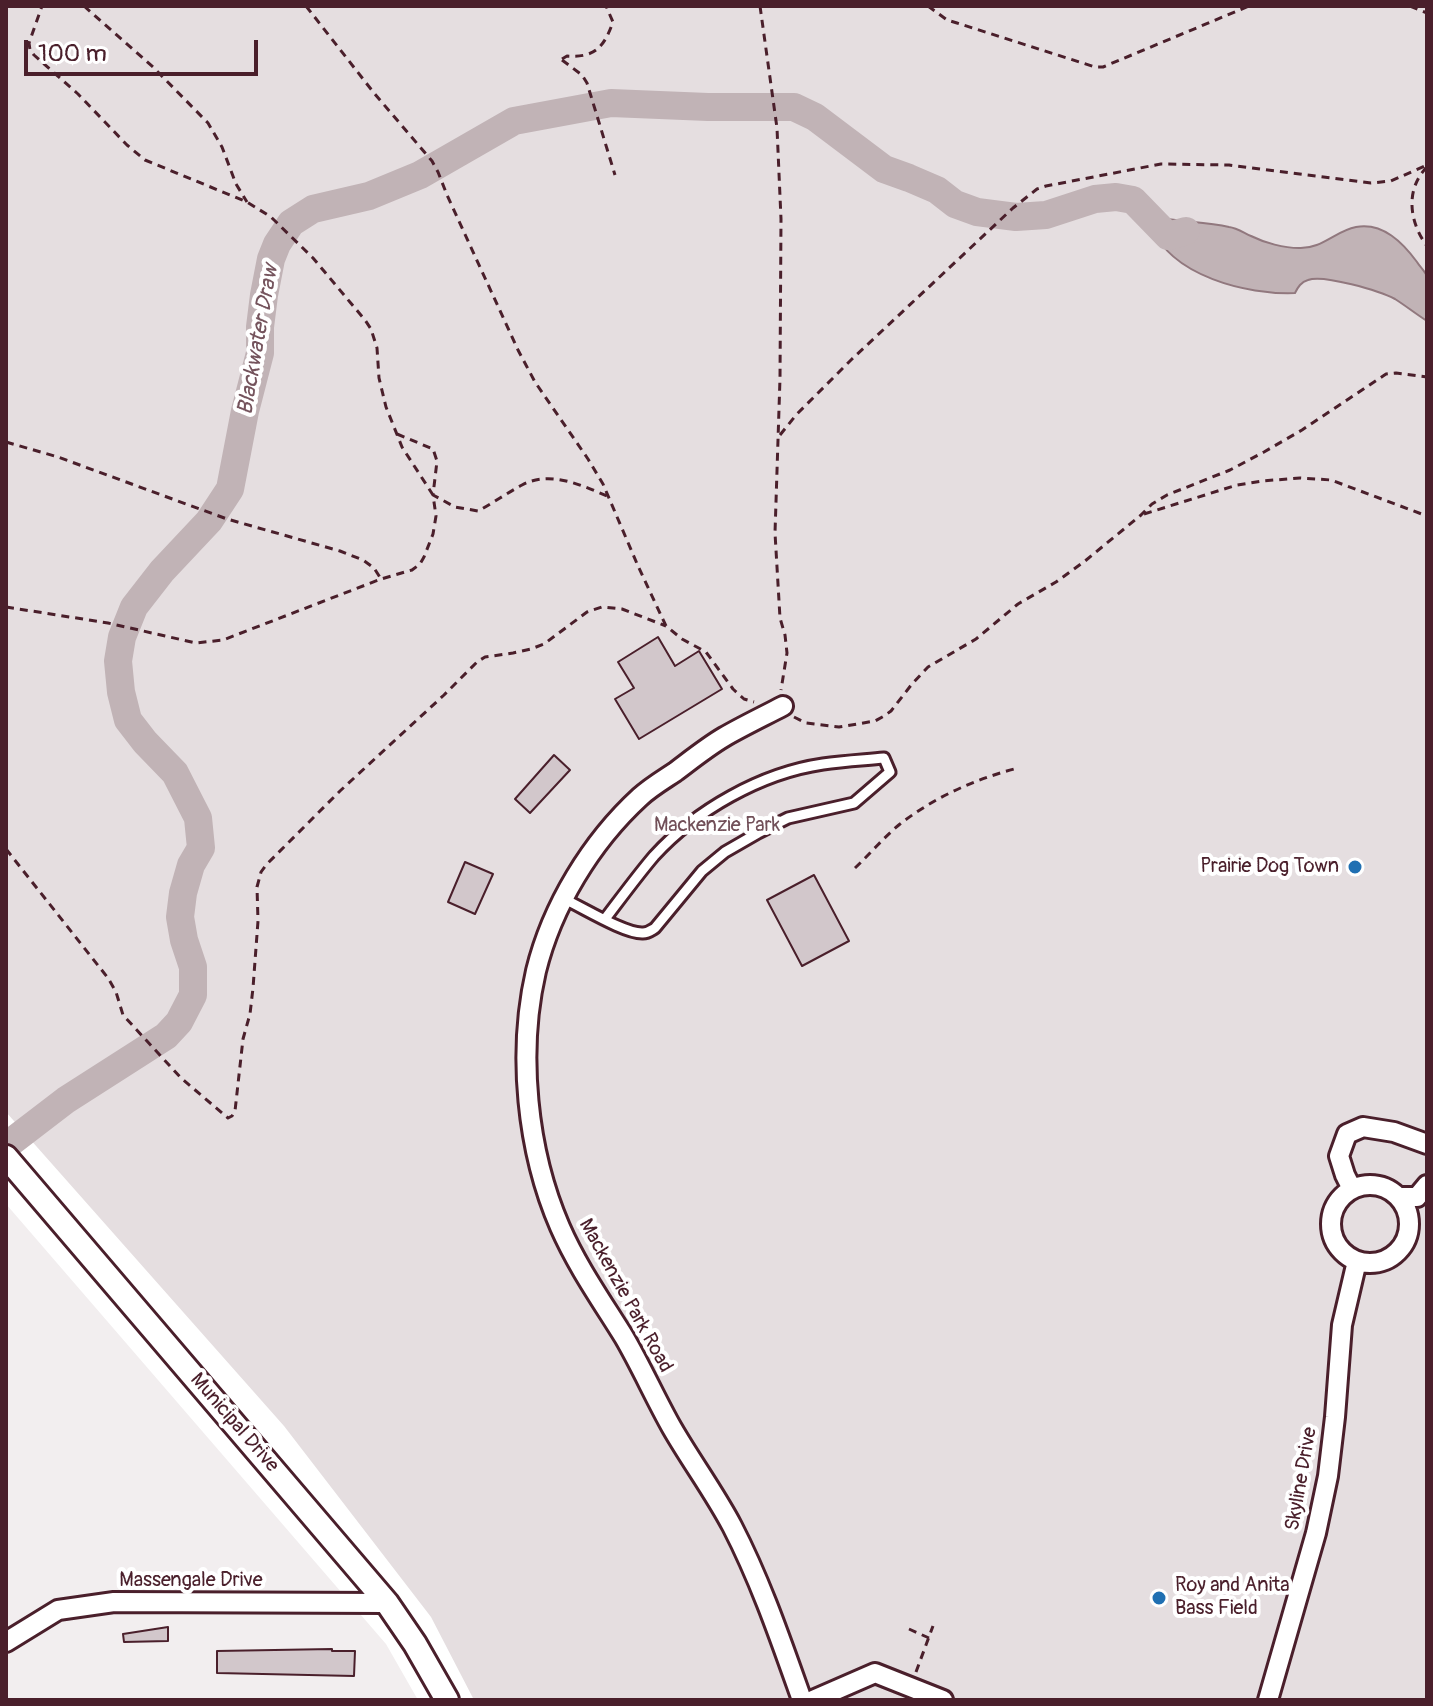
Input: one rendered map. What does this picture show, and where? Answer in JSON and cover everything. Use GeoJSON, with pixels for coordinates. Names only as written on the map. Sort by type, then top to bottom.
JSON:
{"type":"FeatureCollection","features":[{"type":"Feature","properties":{"kind":"street","name":"Mackenzie Park Road"},"geometry":{"type":"LineString","coordinates":[[783,706],[724,737],[638,799],[588,857],[546,938],[536,972],[529,1025],[528,1083],[536,1157],[570,1250],[624,1337],[673,1429],[731,1525],[777,1629],[802,1700]]}},
{"type":"Feature","properties":{"kind":"street"},"geometry":{"type":"LineString","coordinates":[[1352,1189],[1339,1156],[1347,1134],[1363,1127],[1394,1132],[1427,1144]]}},
{"type":"Feature","properties":{"kind":"street","name":"Municipal Drive"},"geometry":{"type":"LineString","coordinates":[[6,1157],[387,1603],[447,1700]]}},
{"type":"Feature","properties":{"kind":"street"},"geometry":{"type":"LineString","coordinates":[[1377,1185],[1390,1189],[1399,1197],[1409,1221],[1403,1246],[1394,1255],[1370,1263],[1346,1255],[1337,1245],[1331,1220],[1342,1197],[1352,1189],[1377,1185]]}},
{"type":"Feature","properties":{"kind":"street"},"geometry":{"type":"LineString","coordinates":[[1399,1197],[1417,1197],[1427,1185]]}},
{"type":"Feature","properties":{"kind":"street","name":"Skyline Drive"},"geometry":{"type":"LineString","coordinates":[[1268,1700],[1316,1533],[1328,1476],[1342,1325],[1357,1261]]}},
{"type":"Feature","properties":{"kind":"street","name":"Massengale Drive"},"geometry":{"type":"LineString","coordinates":[[6,1642],[58,1610],[114,1602],[387,1603]]}},
{"type":"Feature","properties":{"kind":"street"},"geometry":{"type":"LineString","coordinates":[[813,1700],[875,1673],[943,1700]]}},
{"type":"Feature","properties":{"kind":"lane"},"geometry":{"type":"LineString","coordinates":[[564,899],[625,929],[640,933],[655,928],[702,871],[725,852],[788,818],[854,803],[890,772],[884,758],[821,764],[792,771],[760,782],[718,804],[655,856],[605,919]]}},
{"type":"Feature","properties":{"kind":"path"},"geometry":{"type":"LineString","coordinates":[[42,6],[30,37],[30,50],[136,154],[154,165],[247,202],[271,217],[299,243],[371,329],[377,348],[382,393],[397,434],[410,461],[433,495],[455,507],[478,511],[525,483],[550,477],[609,496]]}},
{"type":"Feature","properties":{"kind":"path"},"geometry":{"type":"LineString","coordinates":[[84,6],[144,58],[208,123],[247,202]]}},
{"type":"Feature","properties":{"kind":"path"},"geometry":{"type":"LineString","coordinates":[[306,6],[432,161],[518,350],[535,382],[588,459],[609,496],[666,626]]}},
{"type":"Feature","properties":{"kind":"path"},"geometry":{"type":"LineString","coordinates":[[606,6],[613,22],[608,36],[598,49],[582,57],[567,56],[562,60],[582,75],[587,83],[615,175]]}},
{"type":"Feature","properties":{"kind":"path"},"geometry":{"type":"LineString","coordinates":[[760,6],[777,128],[781,292],[775,533],[780,618],[787,653],[781,697],[783,706],[795,718],[819,726],[839,727],[875,721],[891,711],[928,667],[976,639],[1018,604],[1072,571],[1152,504],[1230,470],[1289,437],[1386,374],[1427,377]]}},
{"type":"Feature","properties":{"kind":"path"},"geometry":{"type":"LineString","coordinates":[[928,6],[947,20],[1103,67],[1249,6]]}},
{"type":"Feature","properties":{"kind":"path"},"geometry":{"type":"LineString","coordinates":[[1410,6],[1427,13]]}},
{"type":"Feature","properties":{"kind":"path"},"geometry":{"type":"LineString","coordinates":[[778,439],[786,426],[822,388],[1037,189],[1161,164],[1229,165],[1371,183],[1391,181],[1427,166]]}},
{"type":"Feature","properties":{"kind":"path"},"geometry":{"type":"LineString","coordinates":[[1427,166],[1412,193],[1416,229],[1427,246]]}},
{"type":"Feature","properties":{"kind":"path"},"geometry":{"type":"LineString","coordinates":[[6,607],[135,628],[196,643],[223,640],[412,570],[420,564],[433,534],[436,453],[397,434]]}},
{"type":"Feature","properties":{"kind":"path"},"geometry":{"type":"LineString","coordinates":[[6,442],[58,457],[227,519],[340,551],[363,560],[374,568],[381,579]]}},
{"type":"Feature","properties":{"kind":"path"},"geometry":{"type":"LineString","coordinates":[[1141,515],[1237,485],[1300,478],[1331,480],[1427,516]]}},
{"type":"Feature","properties":{"kind":"path"},"geometry":{"type":"LineString","coordinates":[[6,849],[108,978],[123,1015],[181,1078],[228,1118],[235,1111],[243,1039],[250,1014],[258,921],[257,887],[261,872],[330,801],[477,662],[485,657],[544,644],[587,612],[602,607],[622,609],[666,626],[706,652],[733,689],[744,699],[757,703]]}},
{"type":"Feature","properties":{"kind":"path"},"geometry":{"type":"LineString","coordinates":[[855,868],[898,826],[929,804],[962,786],[1018,768]]}},
{"type":"Feature","properties":{"kind":"path"},"geometry":{"type":"LineString","coordinates":[[910,1687],[933,1626]]}},
{"type":"Feature","properties":{"kind":"path"},"geometry":{"type":"LineString","coordinates":[[909,1629],[929,1638]]}},
{"type":"Feature","properties":{"kind":"shaded area"},"geometry":{"type":"Polygon","coordinates":[[[1161,218],[1232,228],[1268,243],[1293,248],[1315,246],[1356,227],[1366,226],[1383,231],[1405,248],[1426,275],[1427,321],[1395,299],[1338,281],[1308,280],[1295,293],[1276,293],[1213,279],[1193,270],[1162,244],[1152,227],[1161,218]]]}},
{"type":"Feature","properties":{"kind":"shaded area"},"geometry":{"type":"Polygon","coordinates":[[[6,1204],[386,1644],[418,1700],[6,1700],[6,1204]]]}},
{"type":"Feature","properties":{"kind":"green space","name":"Mackenzie Park"},"geometry":{"type":"Polygon","coordinates":[[[6,6],[1427,6],[1427,1700],[474,1700],[431,1617],[284,1426],[6,1112],[6,6]]]}},
{"type":"Feature","properties":{"kind":"building"},"geometry":{"type":"Polygon","coordinates":[[[658,637],[675,666],[699,651],[722,689],[639,739],[615,699],[634,688],[618,662],[658,637]]]}},
{"type":"Feature","properties":{"kind":"building"},"geometry":{"type":"Polygon","coordinates":[[[554,755],[570,770],[530,813],[515,799],[554,755]]]}},
{"type":"Feature","properties":{"kind":"building"},"geometry":{"type":"Polygon","coordinates":[[[465,862],[493,874],[475,914],[448,902],[465,862]]]}},
{"type":"Feature","properties":{"kind":"building"},"geometry":{"type":"Polygon","coordinates":[[[814,875],[849,941],[802,966],[767,900],[814,875]]]}},
{"type":"Feature","properties":{"kind":"building"},"geometry":{"type":"Polygon","coordinates":[[[168,1627],[168,1641],[124,1642],[123,1634],[168,1627]]]}},
{"type":"Feature","properties":{"kind":"building"},"geometry":{"type":"Polygon","coordinates":[[[217,1651],[355,1651],[354,1676],[217,1673],[217,1651]]]}},
{"type":"Feature","properties":{"kind":"waterway","name":"Blackwater Draw"},"geometry":{"type":"LineString","coordinates":[[6,1146],[66,1100],[166,1036],[179,1022],[193,995],[193,967],[180,917],[191,865],[201,848],[198,818],[175,773],[128,720],[118,661],[122,637],[134,607],[162,571],[209,521],[230,489],[260,353],[260,327],[271,259],[291,223],[313,209],[369,196],[420,175],[514,121],[611,103],[794,107],[815,117],[884,169],[937,190],[955,204],[977,212],[1016,217],[1046,215],[1095,199],[1116,197],[1133,200],[1168,236],[1186,231]]}},
{"type":"Feature","properties":{"kind":"place","name":"Prairie Dog Town"},"geometry":{"type":"Point","coordinates":[1355,867]}},
{"type":"Feature","properties":{"kind":"place","name":"Roy and Anita Bass Field"},"geometry":{"type":"Point","coordinates":[1159,1598]}}]}
